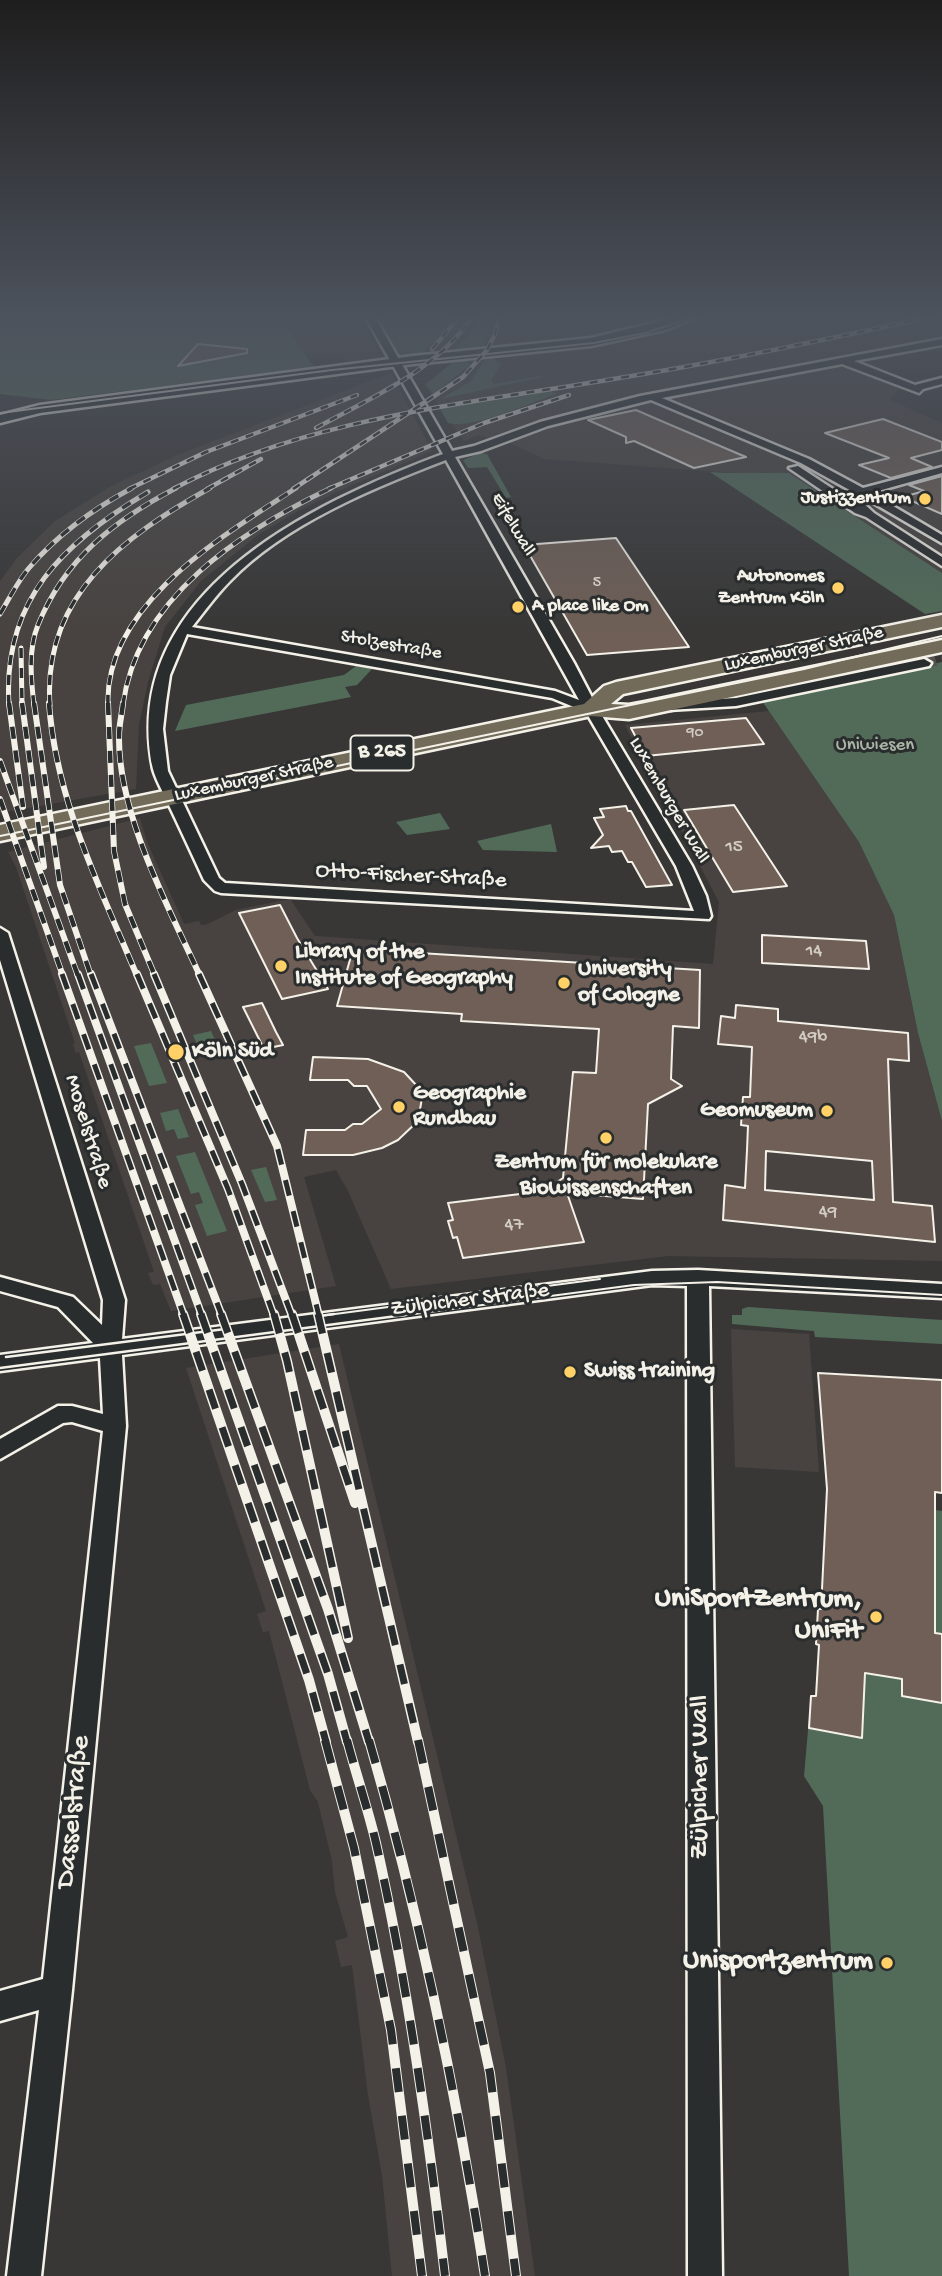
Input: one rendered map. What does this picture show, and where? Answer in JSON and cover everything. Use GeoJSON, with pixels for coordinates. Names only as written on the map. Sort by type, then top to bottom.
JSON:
{"type":"FeatureCollection","features":[{"type":"Feature","properties":{"kind":"main road","name":"Luxemburger Straße"},"geometry":{"type":"LineString","coordinates":[[591,709],[615,689],[942,621]]}},
{"type":"Feature","properties":{"kind":"main road","name":"Luxemburger Straße"},"geometry":{"type":"LineString","coordinates":[[0,833],[591,709],[629,712],[942,646]]}},
{"type":"Feature","properties":{"kind":"street","name":"Eifelwall"},"geometry":{"type":"LineString","coordinates":[[430,422],[575,674],[591,709]]}},
{"type":"Feature","properties":{"kind":"street","name":"Otto-Fischer-Straße"},"geometry":{"type":"LineString","coordinates":[[550,422],[477,449],[449,455],[355,494],[274,540],[226,578],[183,629],[163,676],[156,729],[161,771],[213,882],[225,889],[703,916]]}},
{"type":"Feature","properties":{"kind":"street"},"geometry":{"type":"LineString","coordinates":[[693,422],[773,456],[942,562]]}},
{"type":"Feature","properties":{"kind":"street"},"geometry":{"type":"LineString","coordinates":[[714,422],[787,453],[830,475],[857,496],[942,540]]}},
{"type":"Feature","properties":{"kind":"street"},"geometry":{"type":"LineString","coordinates":[[739,442],[760,441]]}},
{"type":"Feature","properties":{"kind":"street"},"geometry":{"type":"LineString","coordinates":[[773,456],[776,452],[787,453]]}},
{"type":"Feature","properties":{"kind":"street"},"geometry":{"type":"LineString","coordinates":[[857,496],[942,470]]}},
{"type":"Feature","properties":{"kind":"street"},"geometry":{"type":"LineString","coordinates":[[857,496],[870,516]]}},
{"type":"Feature","properties":{"kind":"street","name":"Stolzestraße"},"geometry":{"type":"LineString","coordinates":[[183,629],[555,695],[591,709]]}},
{"type":"Feature","properties":{"kind":"street"},"geometry":{"type":"LineString","coordinates":[[656,707],[736,702],[925,663]]}},
{"type":"Feature","properties":{"kind":"street","name":"Luxemburger Wall"},"geometry":{"type":"LineString","coordinates":[[591,709],[625,762],[700,897],[703,916]]}},
{"type":"Feature","properties":{"kind":"street","name":"Moselstraße"},"geometry":{"type":"LineString","coordinates":[[0,933],[114,1300],[111,1348]]}},
{"type":"Feature","properties":{"kind":"street","name":"Zülpicher Straße"},"geometry":{"type":"LineString","coordinates":[[0,1363],[598,1284],[698,1277],[942,1291]]}},
{"type":"Feature","properties":{"kind":"street","name":"Zülpicher Wall"},"geometry":{"type":"LineString","coordinates":[[698,1277],[705,2276]]}},
{"type":"Feature","properties":{"kind":"street"},"geometry":{"type":"LineString","coordinates":[[0,1284],[65,1302],[111,1348]]}},
{"type":"Feature","properties":{"kind":"street","name":"Dasselstraße"},"geometry":{"type":"LineString","coordinates":[[24,2276],[57,1990],[115,1426],[111,1348]]}},
{"type":"Feature","properties":{"kind":"street"},"geometry":{"type":"LineString","coordinates":[[0,1450],[58,1415],[72,1415],[115,1426]]}},
{"type":"Feature","properties":{"kind":"street"},"geometry":{"type":"LineString","coordinates":[[0,2006],[57,1990]]}},
{"type":"Feature","properties":{"kind":"shaded area"},"geometry":{"type":"Polygon","coordinates":[[[263,422],[417,422],[432,451],[298,511],[258,535],[201,581],[165,627],[148,682],[139,724],[136,789],[0,813],[0,581],[17,558],[55,521],[113,485],[180,454],[263,422]]]}},
{"type":"Feature","properties":{"kind":"shaded area"},"geometry":{"type":"Polygon","coordinates":[[[451,422],[940,422],[942,573],[789,473],[748,474],[545,459],[510,443],[478,435],[464,441],[451,422]]]}},
{"type":"Feature","properties":{"kind":"shaded area","name":"University of Cologne"},"geometry":{"type":"Polygon","coordinates":[[[769,711],[859,842],[894,915],[918,1033],[942,1121],[942,1261],[668,1256],[391,1289],[336,1170],[304,1177],[336,1286],[171,1311],[160,1284],[153,1285],[148,1273],[154,1272],[79,1052],[76,1053],[75,1043],[16,867],[8,852],[140,818],[147,842],[184,924],[199,921],[201,925],[208,924],[236,910],[290,899],[315,936],[713,964],[719,902],[625,725],[769,711]]]}},
{"type":"Feature","properties":{"kind":"shaded area"},"geometry":{"type":"Polygon","coordinates":[[[731,1329],[809,1334],[819,1472],[735,1467],[731,1329]]]}},
{"type":"Feature","properties":{"kind":"shaded area"},"geometry":{"type":"Polygon","coordinates":[[[339,1344],[477,1923],[506,2068],[535,2276],[392,2276],[382,2175],[368,2095],[352,1965],[341,1967],[335,1941],[348,1937],[335,1892],[332,1861],[318,1802],[310,1790],[269,1631],[263,1632],[257,1614],[266,1611],[186,1368],[339,1344]]]}},
{"type":"Feature","properties":{"kind":"green space"},"geometry":{"type":"Polygon","coordinates":[[[448,422],[475,422],[459,424],[448,422]]]}},
{"type":"Feature","properties":{"kind":"green space"},"geometry":{"type":"Polygon","coordinates":[[[480,453],[487,454],[511,497],[506,498],[487,467],[468,468],[463,460],[480,453]]]}},
{"type":"Feature","properties":{"kind":"green space"},"geometry":{"type":"Polygon","coordinates":[[[710,472],[789,473],[942,573],[942,611],[925,614],[710,472]]]}},
{"type":"Feature","properties":{"kind":"green space","name":"Uniwiesen"},"geometry":{"type":"Polygon","coordinates":[[[942,662],[942,1121],[918,1033],[894,915],[859,842],[762,701],[942,662]]]}},
{"type":"Feature","properties":{"kind":"green space"},"geometry":{"type":"Polygon","coordinates":[[[356,666],[372,669],[357,685],[345,687],[351,697],[175,731],[186,705],[344,675],[356,666]]]}},
{"type":"Feature","properties":{"kind":"green space"},"geometry":{"type":"Polygon","coordinates":[[[440,813],[450,829],[407,835],[396,822],[440,813]]]}},
{"type":"Feature","properties":{"kind":"green space"},"geometry":{"type":"Polygon","coordinates":[[[551,824],[557,852],[483,850],[477,841],[551,824]]]}},
{"type":"Feature","properties":{"kind":"green space"},"geometry":{"type":"Polygon","coordinates":[[[211,1031],[221,1054],[203,1058],[193,1035],[211,1031]]]}},
{"type":"Feature","properties":{"kind":"green space"},"geometry":{"type":"Polygon","coordinates":[[[151,1043],[167,1083],[149,1086],[134,1046],[151,1043]]]}},
{"type":"Feature","properties":{"kind":"green space"},"geometry":{"type":"Polygon","coordinates":[[[178,1109],[189,1137],[178,1139],[174,1129],[166,1131],[160,1113],[178,1109]]]}},
{"type":"Feature","properties":{"kind":"green space"},"geometry":{"type":"Polygon","coordinates":[[[195,1152],[227,1231],[207,1236],[195,1205],[203,1203],[199,1192],[191,1194],[176,1156],[195,1152]]]}},
{"type":"Feature","properties":{"kind":"green space"},"geometry":{"type":"Polygon","coordinates":[[[266,1167],[277,1200],[265,1202],[251,1170],[266,1167]]]}},
{"type":"Feature","properties":{"kind":"green space"},"geometry":{"type":"Polygon","coordinates":[[[748,1307],[942,1320],[942,1344],[815,1337],[814,1331],[732,1324],[732,1315],[742,1315],[742,1309],[748,1307]]]}},
{"type":"Feature","properties":{"kind":"green space","name":"Unisportzentrum"},"geometry":{"type":"Polygon","coordinates":[[[827,1493],[942,1511],[942,2276],[849,2276],[823,1806],[804,1776],[811,1696],[816,1696],[819,1645],[816,1644],[818,1609],[821,1608],[827,1493]]]}},
{"type":"Feature","properties":{"kind":"building"},"geometry":{"type":"Polygon","coordinates":[[[593,422],[665,422],[746,457],[694,468],[634,441],[626,443],[626,437],[593,422]]]}},
{"type":"Feature","properties":{"kind":"building"},"geometry":{"type":"Polygon","coordinates":[[[870,422],[891,422],[942,442],[942,450],[911,458],[932,467],[891,478],[859,465],[889,458],[825,433],[870,422]]]}},
{"type":"Feature","properties":{"kind":"building","name":"Justizzentrum"},"geometry":{"type":"Polygon","coordinates":[[[942,476],[942,514],[903,497],[924,491],[909,485],[942,476]]]}},
{"type":"Feature","properties":{"kind":"building"},"geometry":{"type":"Polygon","coordinates":[[[616,538],[689,647],[587,655],[524,545],[616,538]]]}},
{"type":"Feature","properties":{"kind":"building"},"geometry":{"type":"Polygon","coordinates":[[[746,718],[764,744],[646,756],[631,728],[746,718]]]}},
{"type":"Feature","properties":{"kind":"building"},"geometry":{"type":"Polygon","coordinates":[[[734,805],[787,886],[733,892],[684,810],[734,805]]]}},
{"type":"Feature","properties":{"kind":"building"},"geometry":{"type":"Polygon","coordinates":[[[626,806],[672,885],[646,887],[632,862],[628,862],[622,851],[612,852],[609,846],[591,848],[603,835],[594,818],[604,817],[600,809],[626,806]]]}},
{"type":"Feature","properties":{"kind":"building"},"geometry":{"type":"Polygon","coordinates":[[[280,905],[328,989],[282,999],[239,913],[280,905]]]}},
{"type":"Feature","properties":{"kind":"building"},"geometry":{"type":"Polygon","coordinates":[[[762,935],[866,941],[869,969],[762,963],[762,935]]]}},
{"type":"Feature","properties":{"kind":"building"},"geometry":{"type":"Polygon","coordinates":[[[353,949],[700,970],[699,1028],[673,1026],[671,1079],[682,1086],[648,1104],[643,1199],[567,1193],[584,1242],[463,1258],[457,1237],[453,1238],[448,1221],[453,1220],[448,1203],[544,1191],[563,1178],[573,1072],[596,1073],[599,1029],[461,1021],[462,1014],[337,1006],[353,949]]]}},
{"type":"Feature","properties":{"kind":"building"},"geometry":{"type":"Polygon","coordinates":[[[262,1003],[283,1045],[264,1049],[243,1007],[262,1003]]]}},
{"type":"Feature","properties":{"kind":"building"},"geometry":{"type":"Polygon","coordinates":[[[736,1005],[778,1009],[778,1021],[908,1033],[909,1061],[888,1059],[893,1202],[932,1206],[935,1242],[723,1220],[725,1185],[745,1188],[748,1126],[741,1125],[743,1097],[750,1097],[752,1047],[718,1044],[721,1016],[735,1018],[736,1005]],[[766,1151],[765,1190],[874,1200],[872,1161],[766,1151]]]}},
{"type":"Feature","properties":{"kind":"building","name":"Geographie Rundbau"},"geometry":{"type":"Polygon","coordinates":[[[313,1057],[368,1059],[404,1072],[418,1087],[422,1098],[418,1121],[398,1140],[382,1148],[353,1155],[303,1155],[306,1130],[345,1130],[353,1124],[362,1124],[381,1109],[367,1086],[354,1086],[348,1080],[310,1080],[313,1057]]]}},
{"type":"Feature","properties":{"kind":"building"},"geometry":{"type":"Polygon","coordinates":[[[818,1373],[942,1380],[942,1493],[935,1492],[935,1633],[942,1634],[942,1703],[902,1696],[902,1679],[865,1673],[862,1738],[809,1728],[811,1696],[816,1696],[819,1645],[816,1644],[818,1609],[821,1609],[827,1489],[818,1373]]]}},
{"type":"Feature","properties":{"kind":"tunnel"},"geometry":{"type":"LineString","coordinates":[[924,663],[942,658]]}},
{"type":"Feature","properties":{"kind":"tram line"},"geometry":{"type":"LineString","coordinates":[[0,836],[804,669],[942,636]]}},
{"type":"Feature","properties":{"kind":"tram line"},"geometry":{"type":"LineString","coordinates":[[320,1316],[600,1279]]}},
{"type":"Feature","properties":{"kind":"tram line"},"geometry":{"type":"LineString","coordinates":[[399,1316],[634,1285],[717,1282],[942,1295]]}},
{"type":"Feature","properties":{"kind":"tram line"},"geometry":{"type":"LineString","coordinates":[[319,1316],[334,1314]]}},
{"type":"Feature","properties":{"kind":"tram line"},"geometry":{"type":"LineString","coordinates":[[0,1368],[412,1314]]}},
{"type":"Feature","properties":{"kind":"tram line"},"geometry":{"type":"LineString","coordinates":[[6,1357],[225,1329]]}},
{"type":"Feature","properties":{"kind":"railway"},"geometry":{"type":"LineString","coordinates":[[129,489],[206,452],[285,422]]}},
{"type":"Feature","properties":{"kind":"railway"},"geometry":{"type":"LineString","coordinates":[[316,428],[327,422]]}},
{"type":"Feature","properties":{"kind":"railway"},"geometry":{"type":"LineString","coordinates":[[173,489],[224,465],[278,445],[366,422]]}},
{"type":"Feature","properties":{"kind":"railway"},"geometry":{"type":"LineString","coordinates":[[293,489],[394,422]]}},
{"type":"Feature","properties":{"kind":"railway"},"geometry":{"type":"LineString","coordinates":[[328,489],[486,422]]}},
{"type":"Feature","properties":{"kind":"railway"},"geometry":{"type":"LineString","coordinates":[[207,489],[261,459]]}},
{"type":"Feature","properties":{"kind":"railway"},"geometry":{"type":"LineString","coordinates":[[0,614],[25,573],[52,544],[90,514],[132,488]]}},
{"type":"Feature","properties":{"kind":"railway"},"geometry":{"type":"LineString","coordinates":[[34,705],[31,665],[35,634],[49,601],[62,580],[94,543],[132,513],[176,488]]}},
{"type":"Feature","properties":{"kind":"railway"},"geometry":{"type":"LineString","coordinates":[[50,705],[51,666],[60,632],[74,601],[119,549],[148,527],[210,488]]}},
{"type":"Feature","properties":{"kind":"railway"},"geometry":{"type":"LineString","coordinates":[[108,704],[112,669],[126,636],[147,605],[204,551],[296,488]]}},
{"type":"Feature","properties":{"kind":"railway"},"geometry":{"type":"LineString","coordinates":[[123,705],[132,667],[149,632],[171,601],[198,572],[262,525],[331,488]]}},
{"type":"Feature","properties":{"kind":"railway"},"geometry":{"type":"LineString","coordinates":[[9,703],[10,668],[16,634],[28,605],[44,578],[65,554],[90,532],[148,492]]}},
{"type":"Feature","properties":{"kind":"railway"},"geometry":{"type":"LineString","coordinates":[[21,648],[22,705]]}},
{"type":"Feature","properties":{"kind":"railway"},"geometry":{"type":"LineString","coordinates":[[9,703],[23,807]]}},
{"type":"Feature","properties":{"kind":"railway"},"geometry":{"type":"LineString","coordinates":[[22,703],[44,867]]}},
{"type":"Feature","properties":{"kind":"railway"},"geometry":{"type":"LineString","coordinates":[[34,703],[60,885],[91,976]]}},
{"type":"Feature","properties":{"kind":"railway"},"geometry":{"type":"LineString","coordinates":[[49,703],[53,739],[70,809],[137,976]]}},
{"type":"Feature","properties":{"kind":"railway"},"geometry":{"type":"LineString","coordinates":[[123,703],[119,736],[127,797],[147,859],[200,976]]}},
{"type":"Feature","properties":{"kind":"railway"},"geometry":{"type":"LineString","coordinates":[[108,704],[114,851],[125,904],[155,976]]}},
{"type":"Feature","properties":{"kind":"railway"},"geometry":{"type":"LineString","coordinates":[[0,761],[78,976]]}},
{"type":"Feature","properties":{"kind":"railway"},"geometry":{"type":"LineString","coordinates":[[0,799],[63,976]]}},
{"type":"Feature","properties":{"kind":"railway"},"geometry":{"type":"LineString","coordinates":[[62,974],[184,1316]]}},
{"type":"Feature","properties":{"kind":"railway"},"geometry":{"type":"LineString","coordinates":[[78,974],[202,1316]]}},
{"type":"Feature","properties":{"kind":"railway"},"geometry":{"type":"LineString","coordinates":[[91,974],[222,1316]]}},
{"type":"Feature","properties":{"kind":"railway"},"geometry":{"type":"LineString","coordinates":[[137,974],[228,1189],[274,1316]]}},
{"type":"Feature","properties":{"kind":"railway"},"geometry":{"type":"LineString","coordinates":[[154,974],[242,1184],[292,1316]]}},
{"type":"Feature","properties":{"kind":"railway"},"geometry":{"type":"LineString","coordinates":[[199,974],[277,1146],[319,1316]]}},
{"type":"Feature","properties":{"kind":"railway"},"geometry":{"type":"LineString","coordinates":[[183,1314],[309,1680],[326,1742]]}},
{"type":"Feature","properties":{"kind":"railway"},"geometry":{"type":"LineString","coordinates":[[201,1314],[328,1674],[347,1742]]}},
{"type":"Feature","properties":{"kind":"railway"},"geometry":{"type":"LineString","coordinates":[[221,1314],[328,1609],[369,1742]]}},
{"type":"Feature","properties":{"kind":"railway"},"geometry":{"type":"LineString","coordinates":[[274,1314],[287,1361],[348,1638]]}},
{"type":"Feature","properties":{"kind":"railway"},"geometry":{"type":"LineString","coordinates":[[292,1314],[355,1503]]}},
{"type":"Feature","properties":{"kind":"railway"},"geometry":{"type":"LineString","coordinates":[[318,1314],[418,1742]]}},
{"type":"Feature","properties":{"kind":"railway"},"geometry":{"type":"LineString","coordinates":[[325,1740],[354,1848],[391,2030],[422,2276]]}},
{"type":"Feature","properties":{"kind":"railway"},"geometry":{"type":"LineString","coordinates":[[347,1740],[376,1843],[398,1951],[424,2113],[445,2276]]}},
{"type":"Feature","properties":{"kind":"railway"},"geometry":{"type":"LineString","coordinates":[[369,1740],[405,1873],[436,2006],[485,2276]]}},
{"type":"Feature","properties":{"kind":"railway"},"geometry":{"type":"LineString","coordinates":[[418,1740],[490,2073],[516,2276]]}},
{"type":"Feature","properties":{"kind":"place","name":"Justizzentrum"},"geometry":{"type":"Point","coordinates":[925,499]}},
{"type":"Feature","properties":{"kind":"place","name":"Autonomes Zentrum Köln"},"geometry":{"type":"Point","coordinates":[838,588]}},
{"type":"Feature","properties":{"kind":"place","name":"A place like Om"},"geometry":{"type":"Point","coordinates":[518,607]}},
{"type":"Feature","properties":{"kind":"place","name":"Library of the Institute of Geography"},"geometry":{"type":"Point","coordinates":[281,966]}},
{"type":"Feature","properties":{"kind":"place","name":"University of Cologne"},"geometry":{"type":"Point","coordinates":[564,983]}},
{"type":"Feature","properties":{"kind":"place","name":"Köln Süd"},"geometry":{"type":"Point","coordinates":[176,1052]}},
{"type":"Feature","properties":{"kind":"place","name":"Geographie Rundbau"},"geometry":{"type":"Point","coordinates":[399,1107]}},
{"type":"Feature","properties":{"kind":"place","name":"Geomuseum"},"geometry":{"type":"Point","coordinates":[827,1111]}},
{"type":"Feature","properties":{"kind":"place","name":"Zentrum für molekulare Biowissenschaften"},"geometry":{"type":"Point","coordinates":[606,1138]}},
{"type":"Feature","properties":{"kind":"place","name":"Swiss training"},"geometry":{"type":"Point","coordinates":[570,1372]}},
{"type":"Feature","properties":{"kind":"place","name":"UniSportZentrum, UniFit"},"geometry":{"type":"Point","coordinates":[876,1617]}},
{"type":"Feature","properties":{"kind":"place","name":"Unisportzentrum"},"geometry":{"type":"Point","coordinates":[887,1963]}}]}
